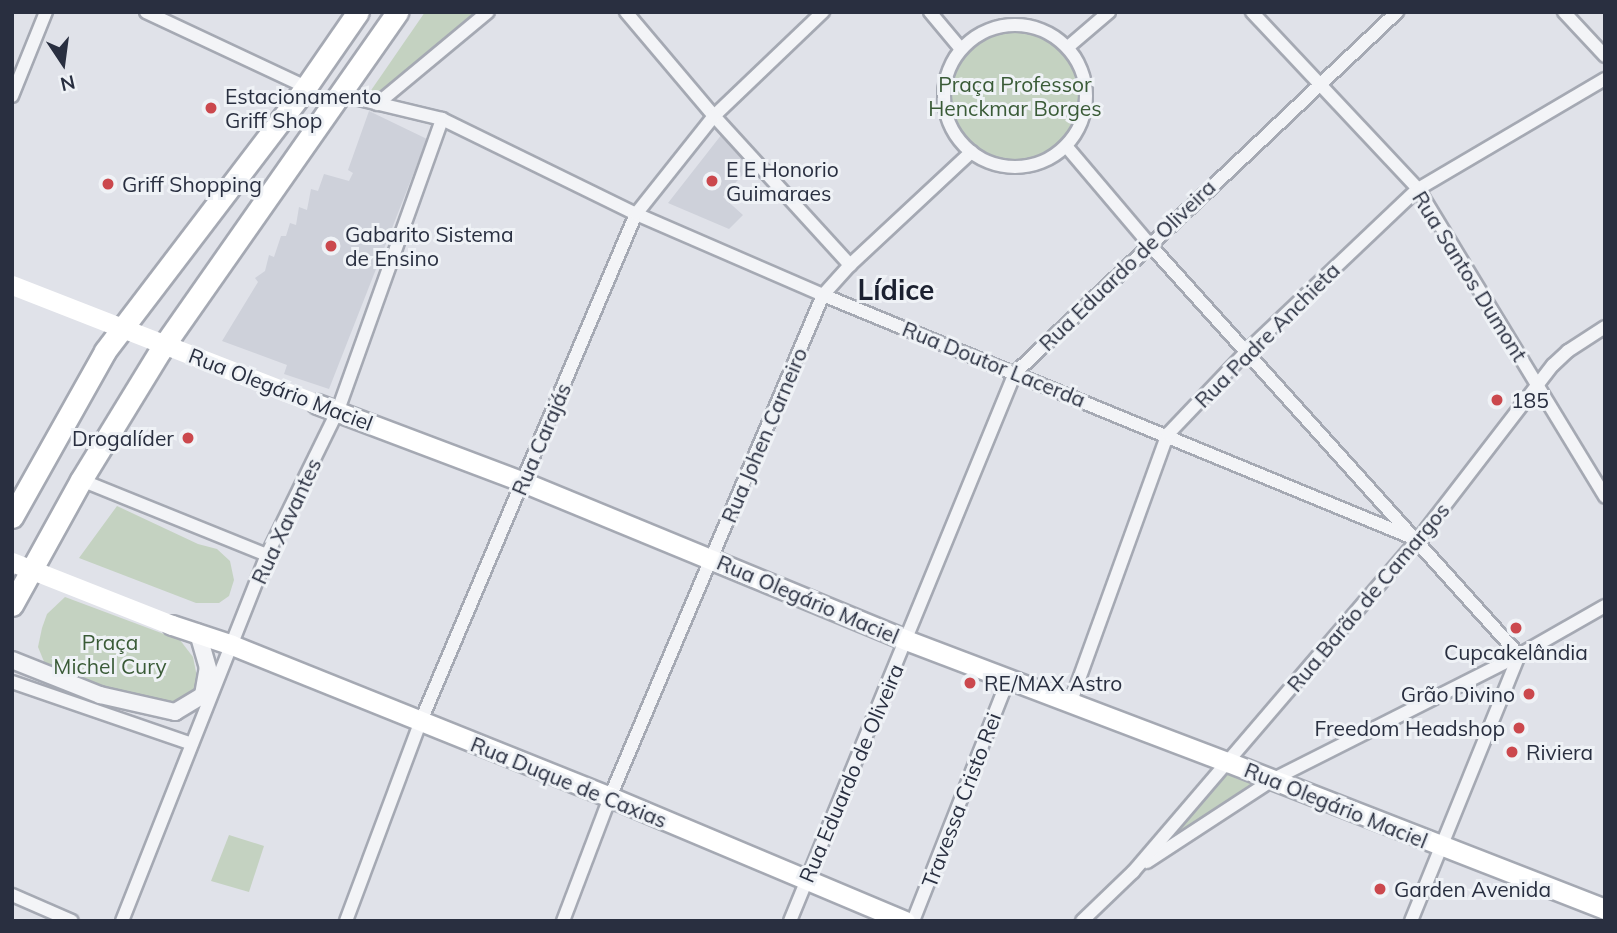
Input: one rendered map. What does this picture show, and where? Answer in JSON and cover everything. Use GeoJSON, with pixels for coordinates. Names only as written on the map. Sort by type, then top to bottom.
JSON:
{"type":"FeatureCollection","features":[{"type":"Feature","properties":{"kind":"main road"},"geometry":{"type":"LineString","coordinates":[[12,517],[105,351],[306,87],[358,12]]}},
{"type":"Feature","properties":{"kind":"main road"},"geometry":{"type":"LineString","coordinates":[[12,605],[81,480],[160,351],[397,12]]}},
{"type":"Feature","properties":{"kind":"main road","name":"Rua Olegário Maciel"},"geometry":{"type":"LineString","coordinates":[[12,285],[523,482],[1008,680],[1274,779],[1441,847],[1605,909]]}},
{"type":"Feature","properties":{"kind":"main road","name":"Rua Duque de Caxias"},"geometry":{"type":"LineString","coordinates":[[12,562],[172,625],[232,645],[420,723],[610,797],[905,921]]}},
{"type":"Feature","properties":{"kind":"street"},"geometry":{"type":"LineString","coordinates":[[12,96],[46,12]]}},
{"type":"Feature","properties":{"kind":"street"},"geometry":{"type":"LineString","coordinates":[[146,12],[306,87]]}},
{"type":"Feature","properties":{"kind":"street"},"geometry":{"type":"LineString","coordinates":[[377,104],[488,12]]}},
{"type":"Feature","properties":{"kind":"street"},"geometry":{"type":"LineString","coordinates":[[626,12],[714,116],[850,265]]}},
{"type":"Feature","properties":{"kind":"street","name":"Rua Carajás"},"geometry":{"type":"LineString","coordinates":[[346,921],[420,723],[636,214],[714,116],[824,12]]}},
{"type":"Feature","properties":{"kind":"street"},"geometry":{"type":"LineString","coordinates":[[930,12],[961,49]]}},
{"type":"Feature","properties":{"kind":"street"},"geometry":{"type":"LineString","coordinates":[[1068,47],[1109,12]]}},
{"type":"Feature","properties":{"kind":"street","name":"Rua Santos Dumont"},"geometry":{"type":"LineString","coordinates":[[1252,12],[1418,189],[1605,497]]}},
{"type":"Feature","properties":{"kind":"street","name":"Rua Eduardo de Oliveira"},"geometry":{"type":"LineString","coordinates":[[790,921],[1015,373],[1396,12]]}},
{"type":"Feature","properties":{"kind":"street"},"geometry":{"type":"LineString","coordinates":[[1564,12],[1605,56]]}},
{"type":"Feature","properties":{"kind":"street"},"geometry":{"type":"LineString","coordinates":[[1026,25],[1049,33],[1068,47],[1080,65],[1086,86],[1086,107],[1079,128],[1066,146],[1050,158],[1030,165],[1009,167],[989,162],[971,152],[955,134],[945,111],[946,78],[961,49],[980,34],[1002,26],[1026,25]]}},
{"type":"Feature","properties":{"kind":"street","name":"Rua Padre Anchieta"},"geometry":{"type":"LineString","coordinates":[[1070,704],[1168,435],[1247,351],[1418,189],[1605,79]]}},
{"type":"Feature","properties":{"kind":"street","name":"Rua Doutor Lacerda"},"geometry":{"type":"LineString","coordinates":[[338,94],[442,119],[636,214],[824,295],[1418,540]]}},
{"type":"Feature","properties":{"kind":"street","name":"Rua Xavantes"},"geometry":{"type":"LineString","coordinates":[[122,921],[267,555],[338,410],[442,119]]}},
{"type":"Feature","properties":{"kind":"street"},"geometry":{"type":"LineString","coordinates":[[1066,146],[1149,244],[1519,655]]}},
{"type":"Feature","properties":{"kind":"street","name":"Rua Johen Carneiro"},"geometry":{"type":"LineString","coordinates":[[563,921],[610,797],[824,295],[850,265],[971,152]]}},
{"type":"Feature","properties":{"kind":"street","name":"Rua Barão de Camargos"},"geometry":{"type":"LineString","coordinates":[[1133,872],[1418,540],[1537,386],[1568,351],[1605,327]]}},
{"type":"Feature","properties":{"kind":"street"},"geometry":{"type":"LineString","coordinates":[[81,480],[267,555]]}},
{"type":"Feature","properties":{"kind":"street"},"geometry":{"type":"LineString","coordinates":[[1082,921],[1133,872],[1274,779],[1519,655],[1605,606]]}},
{"type":"Feature","properties":{"kind":"street"},"geometry":{"type":"LineString","coordinates":[[12,660],[100,695],[175,712],[203,695],[208,668],[198,632]]}},
{"type":"Feature","properties":{"kind":"street"},"geometry":{"type":"LineString","coordinates":[[1411,921],[1519,655]]}},
{"type":"Feature","properties":{"kind":"street","name":"Travessa Cristo Rei"},"geometry":{"type":"LineString","coordinates":[[913,921],[1008,680]]}},
{"type":"Feature","properties":{"kind":"street"},"geometry":{"type":"LineString","coordinates":[[12,682],[192,744]]}},
{"type":"Feature","properties":{"kind":"street"},"geometry":{"type":"LineString","coordinates":[[12,895],[72,921]]}},
{"type":"Feature","properties":{"kind":"shaded area","name":"Gabarito Sistema de Ensino"},"geometry":{"type":"Polygon","coordinates":[[[369,111],[427,139],[329,389],[284,374],[287,365],[222,341],[258,282],[255,278],[265,271],[269,255],[274,257],[281,236],[286,236],[290,223],[296,225],[299,207],[307,210],[311,189],[318,191],[324,174],[349,181],[353,173],[348,170],[369,111]]]}},
{"type":"Feature","properties":{"kind":"shaded area","name":"E E Honorio Guimaraes"},"geometry":{"type":"Polygon","coordinates":[[[722,134],[752,164],[723,197],[743,215],[729,229],[668,203],[722,134]]]}},
{"type":"Feature","properties":{"kind":"green space"},"geometry":{"type":"Polygon","coordinates":[[[425,12],[488,12],[377,104],[363,102],[425,12]]]}},
{"type":"Feature","properties":{"kind":"green space","name":"Praça Professor Henckmar Borges"},"geometry":{"type":"Polygon","coordinates":[[[1015,27],[1041,32],[1064,47],[1079,70],[1084,96],[1079,122],[1064,145],[1041,160],[1015,165],[989,160],[966,145],[951,122],[946,96],[951,70],[966,47],[989,32],[1015,27]]]}},
{"type":"Feature","properties":{"kind":"green space"},"geometry":{"type":"Polygon","coordinates":[[[117,506],[198,544],[217,549],[230,561],[234,580],[229,596],[219,603],[196,603],[79,558],[117,506]]]}},
{"type":"Feature","properties":{"kind":"green space","name":"Praça Michel Cury"},"geometry":{"type":"Polygon","coordinates":[[[65,597],[180,640],[193,657],[197,677],[193,694],[176,707],[141,703],[62,675],[45,664],[38,647],[42,628],[47,614],[65,597]]]}},
{"type":"Feature","properties":{"kind":"green space"},"geometry":{"type":"Polygon","coordinates":[[[1228,762],[1274,779],[1133,872],[1228,762]]]}},
{"type":"Feature","properties":{"kind":"green space"},"geometry":{"type":"Polygon","coordinates":[[[229,835],[264,846],[249,892],[211,881],[229,835]]]}},
{"type":"Feature","properties":{"kind":"place","name":"Estacionamento Griff Shop"},"geometry":{"type":"Point","coordinates":[211,108]}},
{"type":"Feature","properties":{"kind":"place","name":"E E Honorio Guimaraes"},"geometry":{"type":"Point","coordinates":[712,181]}},
{"type":"Feature","properties":{"kind":"place","name":"Griff Shopping"},"geometry":{"type":"Point","coordinates":[108,184]}},
{"type":"Feature","properties":{"kind":"place","name":"Gabarito Sistema de Ensino"},"geometry":{"type":"Point","coordinates":[331,246]}},
{"type":"Feature","properties":{"kind":"place","name":"185"},"geometry":{"type":"Point","coordinates":[1497,400]}},
{"type":"Feature","properties":{"kind":"place","name":"Drogalíder"},"geometry":{"type":"Point","coordinates":[188,438]}},
{"type":"Feature","properties":{"kind":"place","name":"Cupcakelândia"},"geometry":{"type":"Point","coordinates":[1516,628]}},
{"type":"Feature","properties":{"kind":"place","name":"RE/MAX Astro"},"geometry":{"type":"Point","coordinates":[970,683]}},
{"type":"Feature","properties":{"kind":"place","name":"Grão Divino"},"geometry":{"type":"Point","coordinates":[1529,694]}},
{"type":"Feature","properties":{"kind":"place","name":"Freedom Headshop"},"geometry":{"type":"Point","coordinates":[1519,728]}},
{"type":"Feature","properties":{"kind":"place","name":"Riviera"},"geometry":{"type":"Point","coordinates":[1512,752]}},
{"type":"Feature","properties":{"kind":"place","name":"Garden Avenida"},"geometry":{"type":"Point","coordinates":[1380,889]}},
{"type":"Feature","properties":{"kind":"district","name":"Lídice"},"geometry":{"type":"Point","coordinates":[896,290]}}]}
